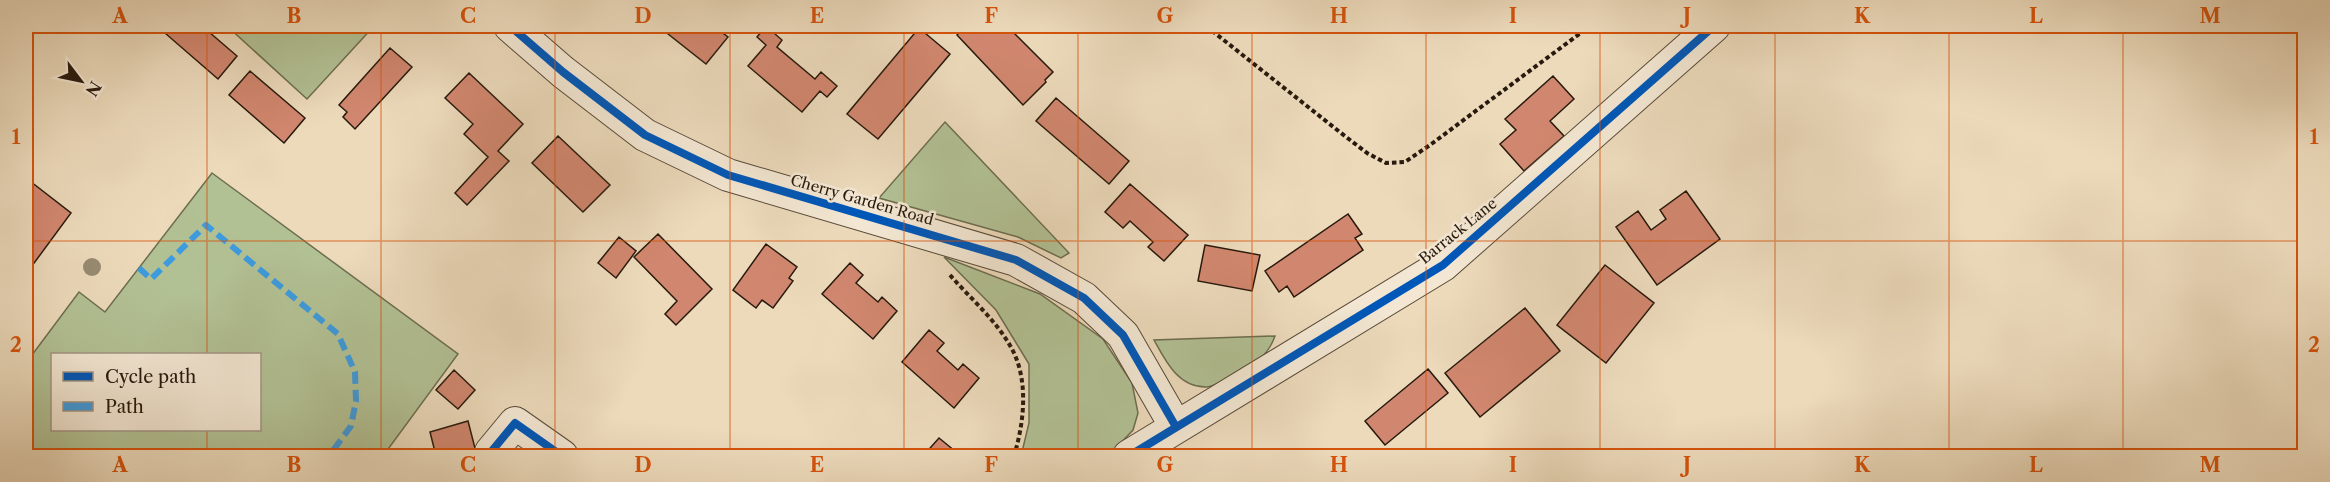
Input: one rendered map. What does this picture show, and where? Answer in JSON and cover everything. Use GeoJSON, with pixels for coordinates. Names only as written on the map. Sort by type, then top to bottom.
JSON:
{"type":"FeatureCollection","features":[{"type":"Feature","properties":{"kind":"street","name":"Cherry Garden Road"},"geometry":{"type":"LineString","coordinates":[[510,26],[563,72],[645,135],[728,175],[1016,260],[1084,298],[1123,335],[1176,427]]}},
{"type":"Feature","properties":{"kind":"street","name":"Barrack Lane"},"geometry":{"type":"LineString","coordinates":[[1129,456],[1443,265],[1714,26]]}},
{"type":"Feature","properties":{"kind":"street"},"geometry":{"type":"LineString","coordinates":[[491,452],[515,423],[562,456]]}},
{"type":"Feature","properties":{"kind":"path"},"geometry":{"type":"LineString","coordinates":[[1206,26],[1341,134],[1386,163],[1405,162],[1590,26]]}},
{"type":"Feature","properties":{"kind":"path"},"geometry":{"type":"LineString","coordinates":[[931,234],[943,267],[989,319],[1012,350],[1023,386],[1021,433],[1014,456]]}},
{"type":"Feature","properties":{"kind":"green space"},"geometry":{"type":"Polygon","coordinates":[[[227,26],[374,26],[307,99],[227,26]]]}},
{"type":"Feature","properties":{"kind":"green space"},"geometry":{"type":"Polygon","coordinates":[[[945,122],[1069,253],[1061,258],[1018,237],[879,198],[945,122]]]}},
{"type":"Feature","properties":{"kind":"green space"},"geometry":{"type":"Polygon","coordinates":[[[212,173],[458,354],[383,456],[26,456],[26,363],[79,292],[105,312],[212,173]]]}},
{"type":"Feature","properties":{"kind":"green space"},"geometry":{"type":"Polygon","coordinates":[[[944,257],[1040,294],[1103,339],[1132,383],[1138,413],[1133,430],[1114,450],[1103,456],[1021,456],[1029,423],[1029,364],[996,310],[944,257]]]}},
{"type":"Feature","properties":{"kind":"green space"},"geometry":{"type":"Polygon","coordinates":[[[1275,336],[1269,349],[1255,363],[1207,387],[1188,383],[1180,378],[1168,364],[1154,340],[1275,336]]]}},
{"type":"Feature","properties":{"kind":"building"},"geometry":{"type":"Polygon","coordinates":[[[202,26],[237,56],[218,79],[158,27],[202,26]]]}},
{"type":"Feature","properties":{"kind":"building"},"geometry":{"type":"Polygon","coordinates":[[[658,26],[713,26],[728,37],[706,64],[658,26]]]}},
{"type":"Feature","properties":{"kind":"building"},"geometry":{"type":"Polygon","coordinates":[[[766,26],[782,40],[777,47],[815,79],[821,72],[837,86],[827,97],[820,91],[802,112],[748,66],[766,45],[757,37],[766,26]]]}},
{"type":"Feature","properties":{"kind":"building"},"geometry":{"type":"Polygon","coordinates":[[[966,26],[1007,26],[1053,72],[1023,105],[957,35],[966,26]]]}},
{"type":"Feature","properties":{"kind":"building"},"geometry":{"type":"Polygon","coordinates":[[[919,28],[950,54],[878,139],[847,114],[919,28]]]}},
{"type":"Feature","properties":{"kind":"building"},"geometry":{"type":"Polygon","coordinates":[[[390,48],[412,67],[355,129],[343,117],[347,112],[339,105],[390,48]]]}},
{"type":"Feature","properties":{"kind":"building"},"geometry":{"type":"Polygon","coordinates":[[[250,71],[305,118],[284,143],[229,95],[250,71]]]}},
{"type":"Feature","properties":{"kind":"building"},"geometry":{"type":"Polygon","coordinates":[[[469,73],[523,124],[498,151],[509,161],[467,205],[455,193],[488,157],[464,134],[473,124],[445,98],[469,73]]]}},
{"type":"Feature","properties":{"kind":"building"},"geometry":{"type":"Polygon","coordinates":[[[1553,76],[1574,99],[1550,121],[1564,136],[1524,171],[1500,144],[1516,130],[1505,119],[1553,76]]]}},
{"type":"Feature","properties":{"kind":"building"},"geometry":{"type":"Polygon","coordinates":[[[1056,98],[1129,161],[1109,184],[1036,121],[1056,98]]]}},
{"type":"Feature","properties":{"kind":"building"},"geometry":{"type":"Polygon","coordinates":[[[558,136],[610,185],[583,212],[532,163],[558,136]]]}},
{"type":"Feature","properties":{"kind":"building"},"geometry":{"type":"Polygon","coordinates":[[[26,178],[71,213],[26,274],[26,178]]]}},
{"type":"Feature","properties":{"kind":"building"},"geometry":{"type":"Polygon","coordinates":[[[1130,184],[1188,235],[1164,261],[1148,247],[1153,242],[1130,221],[1123,228],[1105,212],[1130,184]]]}},
{"type":"Feature","properties":{"kind":"building"},"geometry":{"type":"Polygon","coordinates":[[[1686,191],[1720,239],[1657,285],[1616,227],[1638,211],[1651,230],[1666,219],[1660,210],[1686,191]]]}},
{"type":"Feature","properties":{"kind":"building"},"geometry":{"type":"Polygon","coordinates":[[[1348,214],[1362,234],[1355,238],[1363,250],[1294,297],[1287,286],[1279,292],[1265,271],[1348,214]]]}},
{"type":"Feature","properties":{"kind":"building"},"geometry":{"type":"Polygon","coordinates":[[[658,234],[712,289],[676,325],[665,314],[677,301],[634,257],[658,234]]]}},
{"type":"Feature","properties":{"kind":"building"},"geometry":{"type":"Polygon","coordinates":[[[619,237],[636,251],[616,278],[598,263],[619,237]]]}},
{"type":"Feature","properties":{"kind":"building"},"geometry":{"type":"Polygon","coordinates":[[[766,244],[797,267],[789,278],[793,281],[773,308],[762,300],[756,308],[733,290],[766,244]]]}},
{"type":"Feature","properties":{"kind":"building"},"geometry":{"type":"Polygon","coordinates":[[[1205,245],[1260,255],[1252,291],[1198,281],[1205,245]]]}},
{"type":"Feature","properties":{"kind":"building"},"geometry":{"type":"Polygon","coordinates":[[[850,263],[863,275],[856,283],[878,302],[882,297],[897,311],[873,339],[822,294],[850,263]]]}},
{"type":"Feature","properties":{"kind":"building"},"geometry":{"type":"Polygon","coordinates":[[[1605,265],[1654,303],[1606,363],[1557,325],[1605,265]]]}},
{"type":"Feature","properties":{"kind":"building"},"geometry":{"type":"Polygon","coordinates":[[[1525,308],[1560,351],[1480,417],[1445,373],[1525,308]]]}},
{"type":"Feature","properties":{"kind":"building"},"geometry":{"type":"Polygon","coordinates":[[[929,330],[944,343],[937,351],[958,370],[963,364],[979,378],[954,408],[902,362],[929,330]]]}},
{"type":"Feature","properties":{"kind":"building"},"geometry":{"type":"Polygon","coordinates":[[[1428,369],[1448,393],[1385,445],[1365,421],[1428,369]]]}},
{"type":"Feature","properties":{"kind":"building"},"geometry":{"type":"Polygon","coordinates":[[[454,370],[475,390],[458,409],[436,390],[454,370]]]}},
{"type":"Feature","properties":{"kind":"building"},"geometry":{"type":"Polygon","coordinates":[[[468,421],[477,456],[436,456],[430,432],[468,421]]]}},
{"type":"Feature","properties":{"kind":"building"},"geometry":{"type":"Polygon","coordinates":[[[939,438],[961,456],[923,456],[939,438]]]}},
{"type":"Feature","properties":{"kind":"marked path"},"geometry":{"type":"LineString","coordinates":[[139,268],[151,279],[206,225],[338,334],[355,372],[356,401],[351,426],[329,456]]}},
{"type":"Feature","properties":{"kind":"cycle path"},"geometry":{"type":"LineString","coordinates":[[510,26],[563,72],[645,135],[728,175],[1016,260],[1084,298],[1123,335],[1176,427]]}},
{"type":"Feature","properties":{"kind":"cycle path"},"geometry":{"type":"LineString","coordinates":[[1129,456],[1443,265],[1714,26]]}},
{"type":"Feature","properties":{"kind":"cycle path"},"geometry":{"type":"LineString","coordinates":[[491,452],[515,423],[562,456]]}}]}
